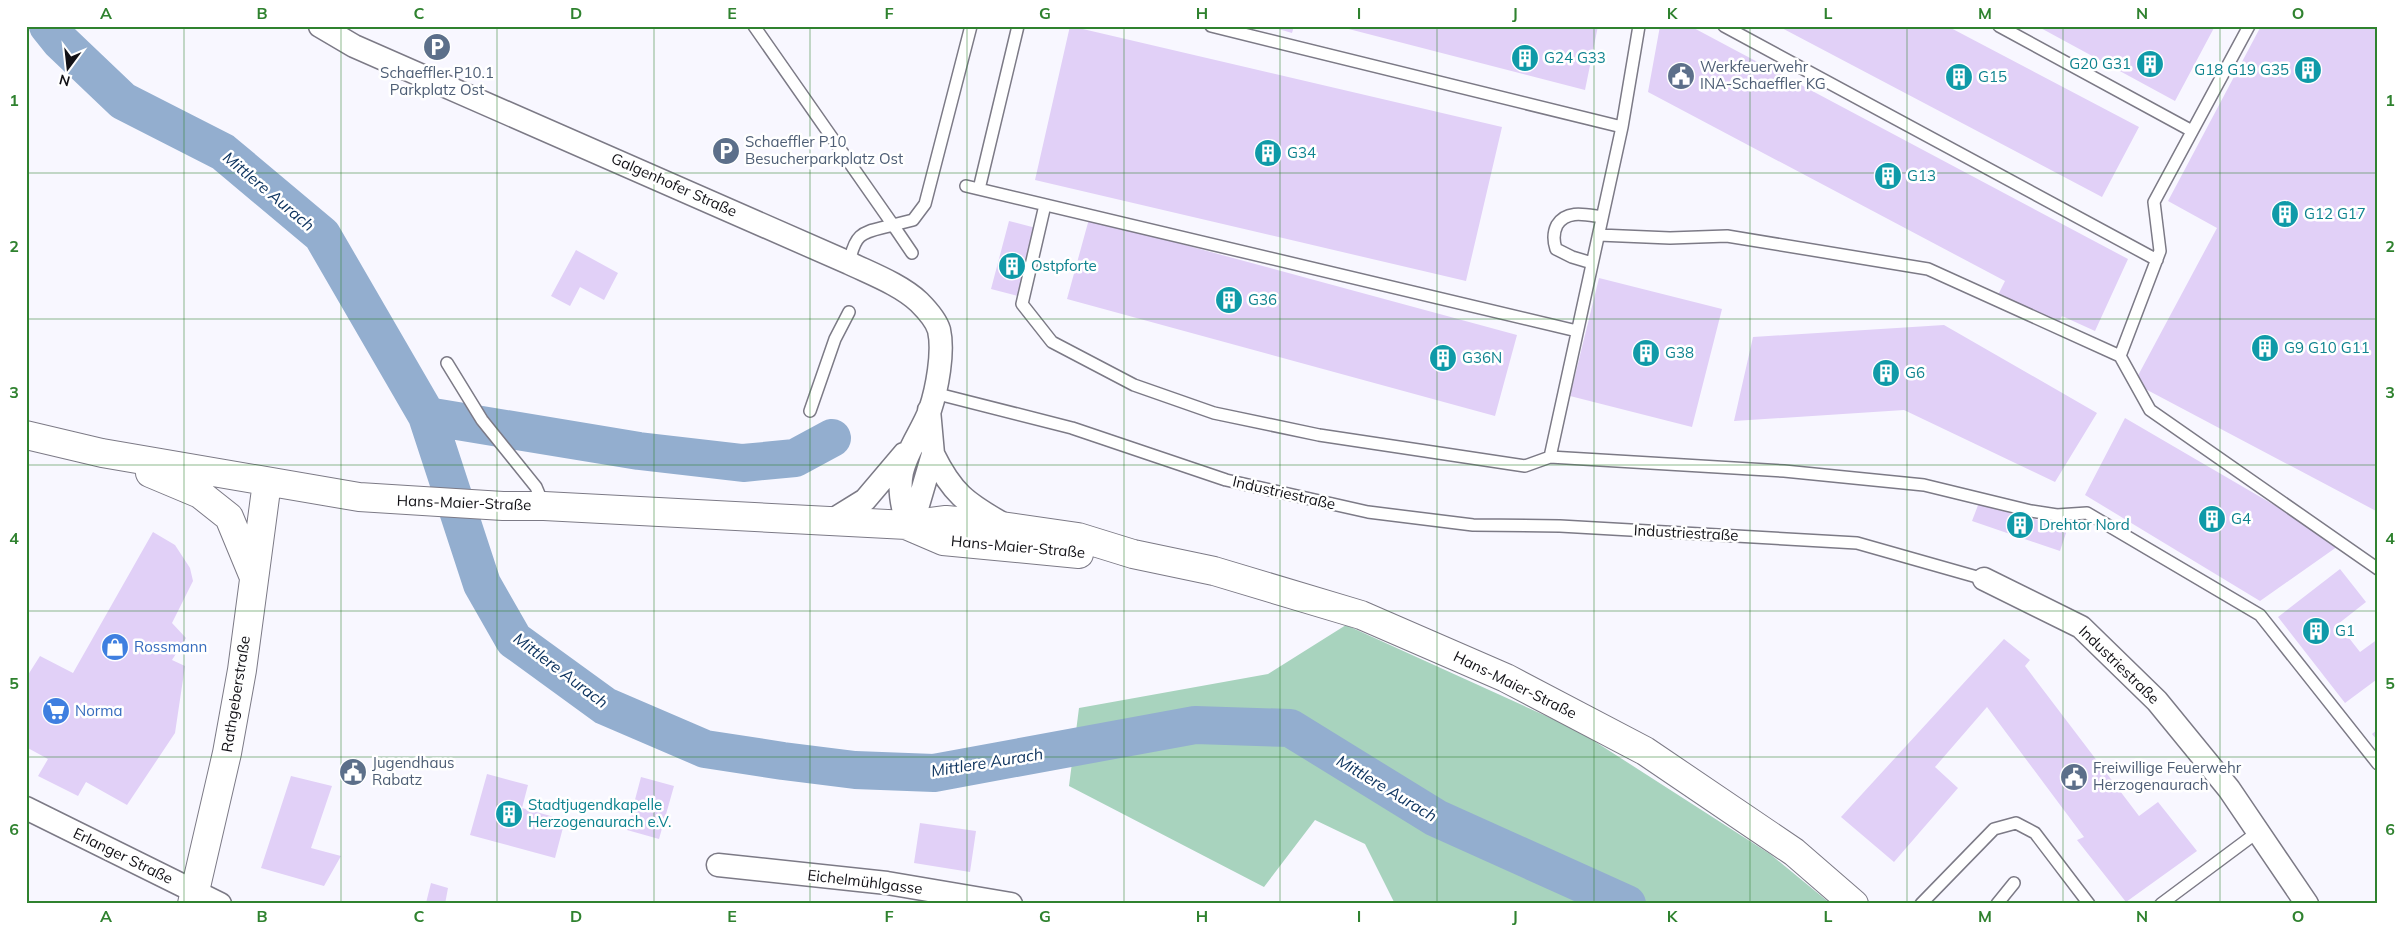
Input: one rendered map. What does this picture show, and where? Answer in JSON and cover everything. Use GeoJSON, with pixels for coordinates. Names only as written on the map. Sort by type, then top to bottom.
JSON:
{"type":"FeatureCollection","features":[{"type":"Feature","properties":{"kind":"street","name":"Galgenhofer Straße"},"geometry":{"type":"LineString","coordinates":[[320,26],[354,46],[849,263],[900,289],[918,301],[938,329],[940,339],[938,372],[932,402],[933,454],[918,506],[907,525]]}},
{"type":"Feature","properties":{"kind":"street","name":"Galgenhofer Straße"},"geometry":{"type":"LineString","coordinates":[[907,525],[901,484],[902,472],[912,444],[932,402]]}},
{"type":"Feature","properties":{"kind":"street","name":"Hans-Maier-Straße"},"geometry":{"type":"LineString","coordinates":[[26,435],[102,453],[359,497],[404,502],[544,506],[907,525],[946,520],[1006,526],[1078,537],[1133,554],[1214,571],[1361,615],[1506,678],[1645,752],[1794,852],[1854,904]]}},
{"type":"Feature","properties":{"kind":"street","name":"Galgenhofer Straße"},"geometry":{"type":"LineString","coordinates":[[831,521],[865,500],[912,444]]}},
{"type":"Feature","properties":{"kind":"street"},"geometry":{"type":"LineString","coordinates":[[102,453],[200,494],[229,518],[253,575]]}},
{"type":"Feature","properties":{"kind":"street","name":"Galgenhofer Straße"},"geometry":{"type":"LineString","coordinates":[[933,454],[943,474],[956,492],[970,504],[1006,526]]}},
{"type":"Feature","properties":{"kind":"street","name":"Rathgeberstraße"},"geometry":{"type":"LineString","coordinates":[[193,897],[227,753],[242,670],[253,575],[268,482]]}},
{"type":"Feature","properties":{"kind":"street","name":"Hans-Maier-Straße"},"geometry":{"type":"LineString","coordinates":[[907,525],[943,541],[1077,554],[1133,554]]}},
{"type":"Feature","properties":{"kind":"street","name":"Industriestraße"},"geometry":{"type":"LineString","coordinates":[[1984,579],[2081,627],[2157,701],[2229,789],[2307,904]]}},
{"type":"Feature","properties":{"kind":"street","name":"Erlanger Straße"},"geometry":{"type":"LineString","coordinates":[[26,808],[193,897],[220,904]]}},
{"type":"Feature","properties":{"kind":"street","name":"Eichelmühlgasse"},"geometry":{"type":"LineString","coordinates":[[718,865],[887,883],[1010,904]]}},
{"type":"Feature","properties":{"kind":"lane"},"geometry":{"type":"LineString","coordinates":[[754,26],[912,253]]}},
{"type":"Feature","properties":{"kind":"lane"},"geometry":{"type":"LineString","coordinates":[[849,263],[856,241],[862,234],[913,220],[922,212],[944,136],[971,26]]}},
{"type":"Feature","properties":{"kind":"lane"},"geometry":{"type":"LineString","coordinates":[[979,189],[1018,26]]}},
{"type":"Feature","properties":{"kind":"lane"},"geometry":{"type":"LineString","coordinates":[[1211,26],[1622,126]]}},
{"type":"Feature","properties":{"kind":"lane"},"geometry":{"type":"LineString","coordinates":[[1550,457],[1622,126],[1639,26]]}},
{"type":"Feature","properties":{"kind":"lane"},"geometry":{"type":"LineString","coordinates":[[1724,26],[2156,260]]}},
{"type":"Feature","properties":{"kind":"lane"},"geometry":{"type":"LineString","coordinates":[[1999,26],[2192,130]]}},
{"type":"Feature","properties":{"kind":"lane"},"geometry":{"type":"LineString","coordinates":[[2120,356],[2160,251],[2154,202],[2249,26]]}},
{"type":"Feature","properties":{"kind":"lane"},"geometry":{"type":"LineString","coordinates":[[966,186],[1578,331]]}},
{"type":"Feature","properties":{"kind":"lane"},"geometry":{"type":"LineString","coordinates":[[1044,205],[1022,304],[1052,342],[1134,385],[1214,413],[1319,435],[1525,466],[1550,457],[1784,472],[1924,485],[2031,511],[2057,515],[2087,513],[2260,615],[2378,764]]}},
{"type":"Feature","properties":{"kind":"lane"},"geometry":{"type":"LineString","coordinates":[[1592,263],[1572,257],[1556,249],[1553,241],[1555,229],[1560,221],[1567,216],[1583,214],[1602,217]]}},
{"type":"Feature","properties":{"kind":"lane"},"geometry":{"type":"LineString","coordinates":[[1599,235],[1670,238],[1727,236],[1928,269],[2120,356],[2150,410],[2378,569]]}},
{"type":"Feature","properties":{"kind":"lane"},"geometry":{"type":"LineString","coordinates":[[810,411],[835,338],[849,312]]}},
{"type":"Feature","properties":{"kind":"lane"},"geometry":{"type":"LineString","coordinates":[[447,363],[482,420],[536,487],[544,506]]}},
{"type":"Feature","properties":{"kind":"lane","name":"Industriestraße"},"geometry":{"type":"LineString","coordinates":[[932,402],[1072,428],[1226,480],[1368,512],[1474,525],[1560,526],[1857,543],[1984,579]]}},
{"type":"Feature","properties":{"kind":"lane"},"geometry":{"type":"LineString","coordinates":[[1921,904],[1994,829],[2016,822],[2035,833],[2089,904]]}},
{"type":"Feature","properties":{"kind":"lane"},"geometry":{"type":"LineString","coordinates":[[2161,904],[2259,831]]}},
{"type":"Feature","properties":{"kind":"lane"},"geometry":{"type":"LineString","coordinates":[[1997,904],[2014,883]]}},
{"type":"Feature","properties":{"kind":"green space"},"geometry":{"type":"Polygon","coordinates":[[[1346,625],[1577,730],[1770,854],[1831,904],[1395,904],[1365,844],[1315,820],[1264,887],[1069,786],[1079,708],[1268,674],[1346,625]]]}},
{"type":"Feature","properties":{"kind":"building","name":"G34"},"geometry":{"type":"Polygon","coordinates":[[[1070,26],[1502,127],[1466,281],[1035,180],[1070,26]]]}},
{"type":"Feature","properties":{"kind":"building"},"geometry":{"type":"Polygon","coordinates":[[[1268,26],[1294,26],[1292,33],[1268,26]]]}},
{"type":"Feature","properties":{"kind":"building","name":"G24 G33"},"geometry":{"type":"Polygon","coordinates":[[[1337,26],[1598,26],[1585,90],[1337,26]]]}},
{"type":"Feature","properties":{"kind":"building","name":"G13"},"geometry":{"type":"Polygon","coordinates":[[[1660,26],[1690,26],[2128,259],[2095,331],[2062,316],[2054,333],[1995,301],[2005,281],[1648,92],[1660,26]]]}},
{"type":"Feature","properties":{"kind":"building","name":"G15"},"geometry":{"type":"Polygon","coordinates":[[[1778,26],[1947,26],[2139,127],[2102,197],[1778,26]]]}},
{"type":"Feature","properties":{"kind":"building","name":"G20 G31"},"geometry":{"type":"Polygon","coordinates":[[[2037,26],[2215,26],[2175,101],[2037,26]]]}},
{"type":"Feature","properties":{"kind":"building"},"geometry":{"type":"Polygon","coordinates":[[[2261,26],[2378,26],[2378,512],[2134,383],[2217,228],[2168,201],[2261,26]]]}},
{"type":"Feature","properties":{"kind":"building","name":"G36"},"geometry":{"type":"Polygon","coordinates":[[[1089,219],[1517,335],[1495,416],[1067,299],[1089,219]]]}},
{"type":"Feature","properties":{"kind":"building","name":"Ostpforte"},"geometry":{"type":"Polygon","coordinates":[[[1009,221],[1036,228],[1018,296],[991,289],[1009,221]]]}},
{"type":"Feature","properties":{"kind":"building"},"geometry":{"type":"Polygon","coordinates":[[[576,250],[618,273],[604,300],[580,287],[570,306],[551,296],[576,250]]]}},
{"type":"Feature","properties":{"kind":"building","name":"G38"},"geometry":{"type":"Polygon","coordinates":[[[1599,278],[1722,309],[1692,427],[1570,396],[1599,278]]]}},
{"type":"Feature","properties":{"kind":"building","name":"G6"},"geometry":{"type":"Polygon","coordinates":[[[1944,325],[2097,413],[2055,482],[1904,410],[1734,421],[1753,337],[1944,325]]]}},
{"type":"Feature","properties":{"kind":"building","name":"G4"},"geometry":{"type":"Polygon","coordinates":[[[2125,418],[2341,544],[2260,601],[2085,495],[2125,418]]]}},
{"type":"Feature","properties":{"kind":"building","name":"Drehtor Nord"},"geometry":{"type":"Polygon","coordinates":[[[1980,500],[2067,530],[2060,551],[1972,521],[1980,500]]]}},
{"type":"Feature","properties":{"kind":"building"},"geometry":{"type":"Polygon","coordinates":[[[153,532],[175,545],[190,568],[193,581],[172,623],[186,638],[172,660],[185,666],[175,733],[127,805],[86,782],[78,796],[38,776],[48,759],[26,747],[26,678],[40,656],[73,673],[153,532]]]}},
{"type":"Feature","properties":{"kind":"building","name":"G1"},"geometry":{"type":"Polygon","coordinates":[[[2340,569],[2366,602],[2338,624],[2360,652],[2378,639],[2378,682],[2376,680],[2345,703],[2278,617],[2340,569]]]}},
{"type":"Feature","properties":{"kind":"building","name":"Freiwillige Feuerwehr Herzogenaurach"},"geometry":{"type":"Polygon","coordinates":[[[2004,639],[2030,660],[2025,666],[2139,816],[2158,802],[2197,851],[2126,902],[2077,840],[2084,837],[1987,707],[1935,767],[1958,788],[1894,862],[1841,817],[2004,639]]]}},
{"type":"Feature","properties":{"kind":"building"},"geometry":{"type":"Polygon","coordinates":[[[2378,729],[2378,741],[2372,734],[2378,729]]]}},
{"type":"Feature","properties":{"kind":"building","name":"Stadtjugendkapelle Herzogenaurach e.V."},"geometry":{"type":"Polygon","coordinates":[[[487,774],[528,785],[522,808],[565,820],[555,858],[470,835],[487,774]]]}},
{"type":"Feature","properties":{"kind":"building"},"geometry":{"type":"Polygon","coordinates":[[[291,776],[332,786],[311,848],[341,856],[324,886],[261,868],[291,776]]]}},
{"type":"Feature","properties":{"kind":"building"},"geometry":{"type":"Polygon","coordinates":[[[641,777],[674,786],[659,839],[627,830],[641,777]]]}},
{"type":"Feature","properties":{"kind":"building"},"geometry":{"type":"Polygon","coordinates":[[[920,823],[976,831],[970,872],[914,863],[920,823]]]}},
{"type":"Feature","properties":{"kind":"building"},"geometry":{"type":"Polygon","coordinates":[[[431,883],[448,888],[445,904],[426,903],[431,883]]]}},
{"type":"Feature","properties":{"kind":"waterway","name":"Mittlere Aurach"},"geometry":{"type":"LineString","coordinates":[[48,26],[60,41],[123,101],[223,152],[322,235],[427,416],[482,584],[514,640],[605,706],[705,749],[855,770],[934,773],[1195,725],[1290,728],[1436,818],[1627,904]]}},
{"type":"Feature","properties":{"kind":"waterway","name":"Mittlere Aurach"},"geometry":{"type":"LineString","coordinates":[[427,416],[639,451],[743,463],[795,458],[832,438]]}},
{"type":"Feature","properties":{"kind":"place","name":"Schaeffler P10.1 Parkplatz Ost"},"geometry":{"type":"Point","coordinates":[437,47]}},
{"type":"Feature","properties":{"kind":"place","name":"G24 G33"},"geometry":{"type":"Point","coordinates":[1525,58]}},
{"type":"Feature","properties":{"kind":"place","name":"G20 G31"},"geometry":{"type":"Point","coordinates":[2150,64]}},
{"type":"Feature","properties":{"kind":"place","name":"G18 G19 G35"},"geometry":{"type":"Point","coordinates":[2308,70]}},
{"type":"Feature","properties":{"kind":"place","name":"Werkfeuerwehr INA-Schaeffler KG"},"geometry":{"type":"Point","coordinates":[1681,76]}},
{"type":"Feature","properties":{"kind":"place","name":"G15"},"geometry":{"type":"Point","coordinates":[1959,77]}},
{"type":"Feature","properties":{"kind":"place","name":"Schaeffler P10 Besucherparkplatz Ost"},"geometry":{"type":"Point","coordinates":[726,151]}},
{"type":"Feature","properties":{"kind":"place","name":"G34"},"geometry":{"type":"Point","coordinates":[1268,153]}},
{"type":"Feature","properties":{"kind":"place","name":"G13"},"geometry":{"type":"Point","coordinates":[1888,176]}},
{"type":"Feature","properties":{"kind":"place","name":"G12 G17"},"geometry":{"type":"Point","coordinates":[2285,214]}},
{"type":"Feature","properties":{"kind":"place","name":"Ostpforte"},"geometry":{"type":"Point","coordinates":[1012,266]}},
{"type":"Feature","properties":{"kind":"place","name":"G36"},"geometry":{"type":"Point","coordinates":[1229,300]}},
{"type":"Feature","properties":{"kind":"place","name":"G9 G10 G11"},"geometry":{"type":"Point","coordinates":[2265,348]}},
{"type":"Feature","properties":{"kind":"place","name":"G38"},"geometry":{"type":"Point","coordinates":[1646,353]}},
{"type":"Feature","properties":{"kind":"place","name":"G36N"},"geometry":{"type":"Point","coordinates":[1443,358]}},
{"type":"Feature","properties":{"kind":"place","name":"G6"},"geometry":{"type":"Point","coordinates":[1886,373]}},
{"type":"Feature","properties":{"kind":"place","name":"G4"},"geometry":{"type":"Point","coordinates":[2212,519]}},
{"type":"Feature","properties":{"kind":"place","name":"Drehtor Nord"},"geometry":{"type":"Point","coordinates":[2020,525]}},
{"type":"Feature","properties":{"kind":"place","name":"G1"},"geometry":{"type":"Point","coordinates":[2316,631]}},
{"type":"Feature","properties":{"kind":"place","name":"Rossmann"},"geometry":{"type":"Point","coordinates":[115,647]}},
{"type":"Feature","properties":{"kind":"place","name":"Norma"},"geometry":{"type":"Point","coordinates":[56,711]}},
{"type":"Feature","properties":{"kind":"place","name":"Jugendhaus Rabatz"},"geometry":{"type":"Point","coordinates":[353,772]}},
{"type":"Feature","properties":{"kind":"place","name":"Freiwillige Feuerwehr Herzogenaurach"},"geometry":{"type":"Point","coordinates":[2074,777]}},
{"type":"Feature","properties":{"kind":"place","name":"Stadtjugendkapelle Herzogenaurach e.V."},"geometry":{"type":"Point","coordinates":[509,814]}}]}
